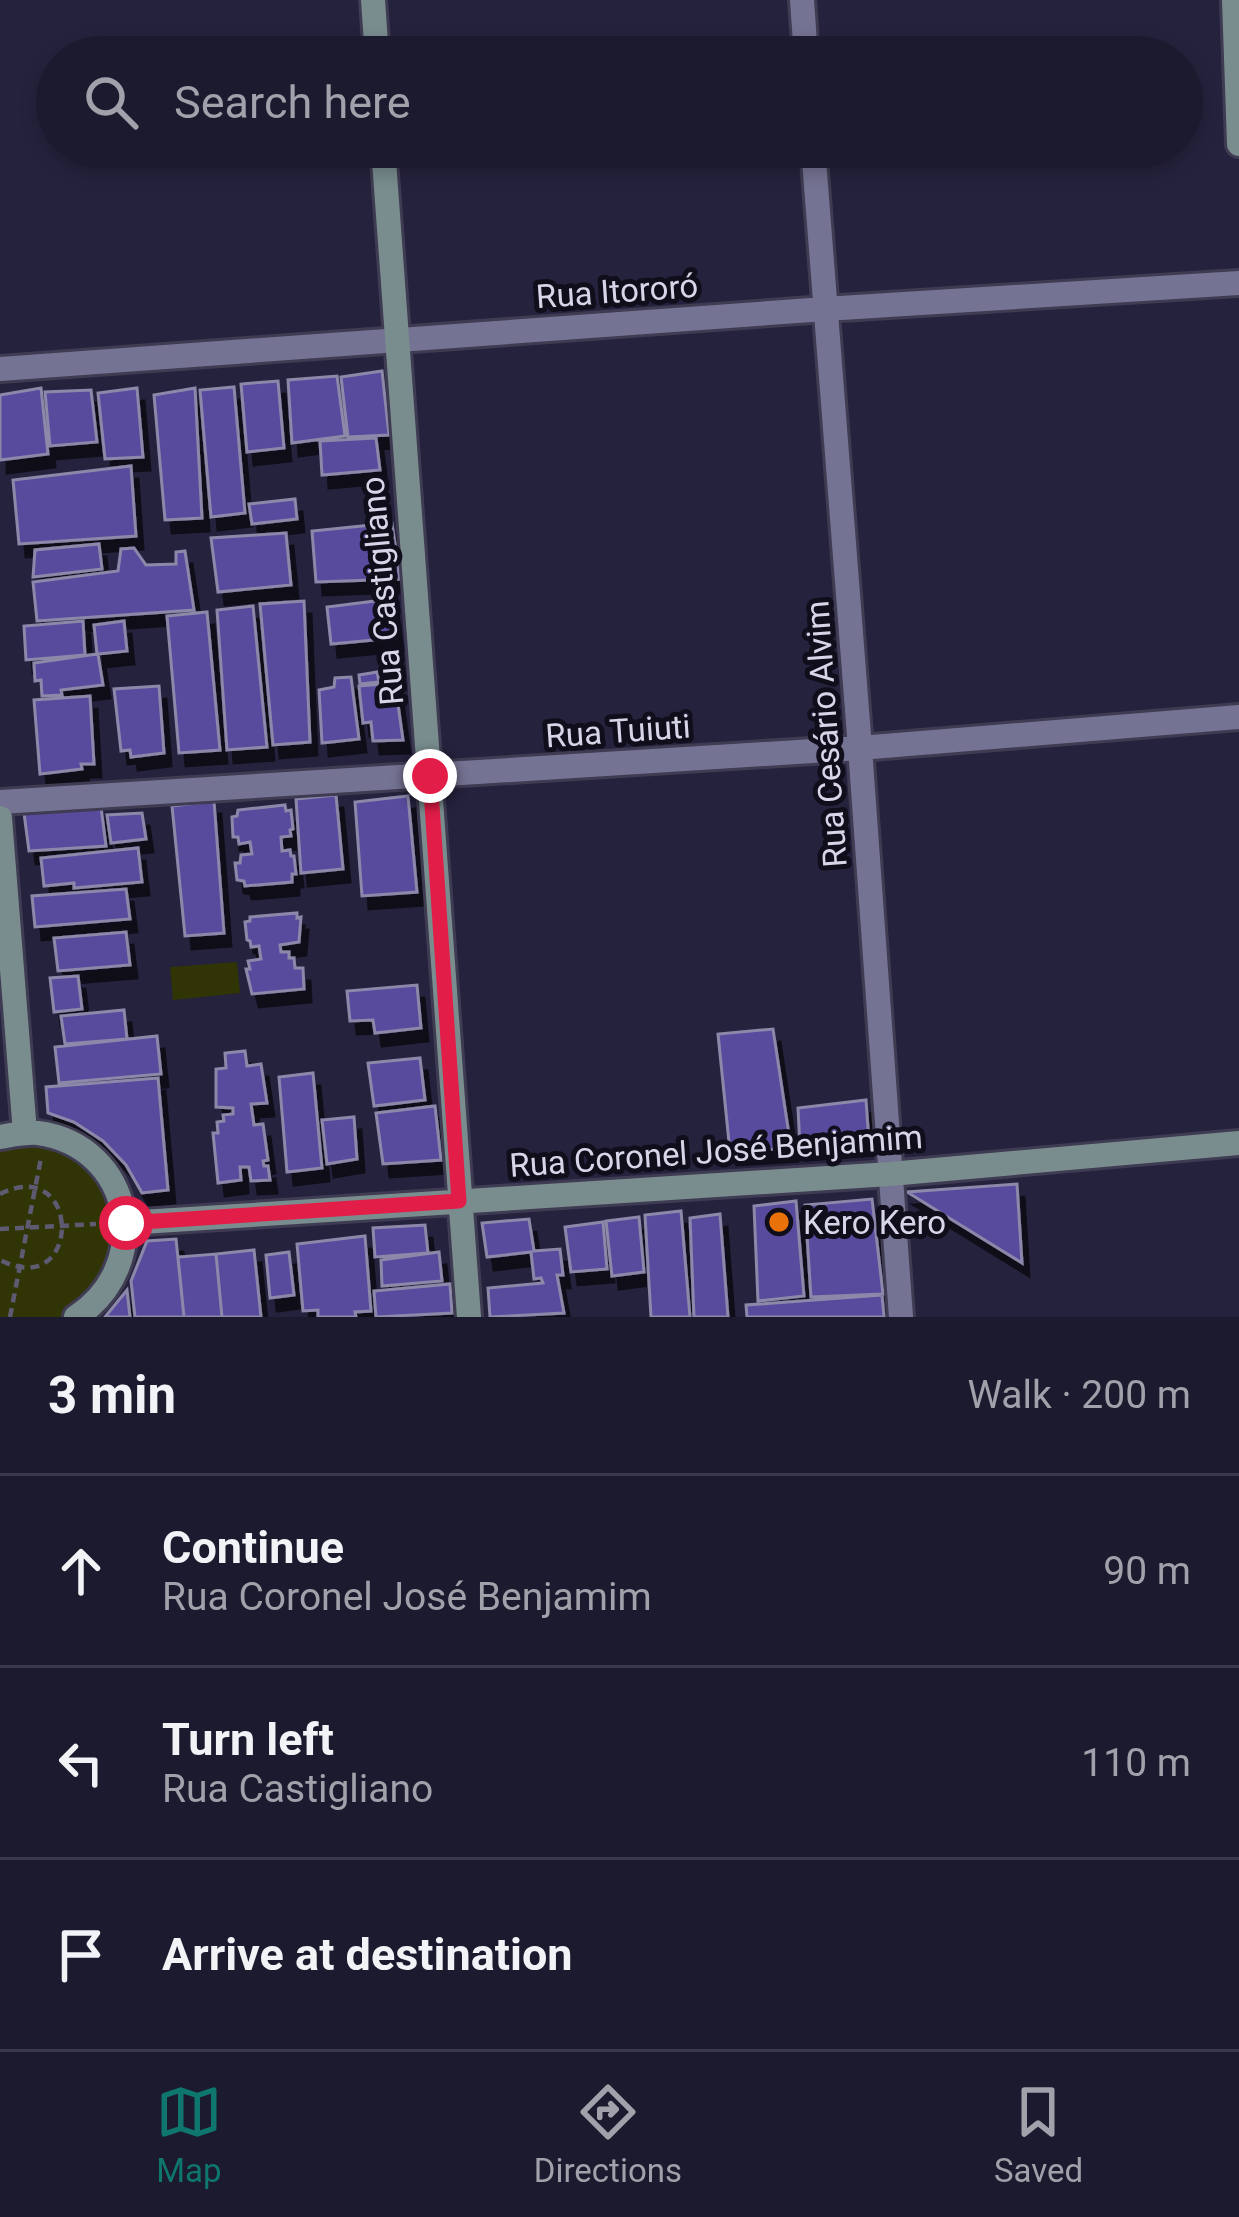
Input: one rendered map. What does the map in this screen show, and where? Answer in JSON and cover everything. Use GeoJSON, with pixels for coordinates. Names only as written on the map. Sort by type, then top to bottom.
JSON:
{"type":"FeatureCollection","features":[{"type":"Feature","properties":{"kind":"street"},"geometry":{"type":"LineString","coordinates":[[373,0],[376,36]]}},
{"type":"Feature","properties":{"kind":"street"},"geometry":{"type":"LineString","coordinates":[[802,0],[805,36]]}},
{"type":"Feature","properties":{"kind":"street"},"geometry":{"type":"LineString","coordinates":[[1234,0],[1239,144]]}},
{"type":"Feature","properties":{"kind":"street","name":"Rua Castigliano"},"geometry":{"type":"LineString","coordinates":[[384,168],[469,1317]]}},
{"type":"Feature","properties":{"kind":"street","name":"Rua Cesário Alvim"},"geometry":{"type":"LineString","coordinates":[[815,168],[901,1317]]}},
{"type":"Feature","properties":{"kind":"street","name":"Rua Itororó"},"geometry":{"type":"LineString","coordinates":[[0,369],[1239,283]]}},
{"type":"Feature","properties":{"kind":"street","name":"Rua Tuiuti"},"geometry":{"type":"LineString","coordinates":[[0,802],[860,748],[1239,717]]}},
{"type":"Feature","properties":{"kind":"street"},"geometry":{"type":"LineString","coordinates":[[0,818],[24,1135],[71,1143],[94,1159],[111,1179],[126,1223],[123,1255],[114,1279],[100,1299],[76,1317]]}},
{"type":"Feature","properties":{"kind":"street","name":"Rua Coronel José Benjamim"},"geometry":{"type":"LineString","coordinates":[[126,1223],[890,1174],[1239,1143]]}},
{"type":"Feature","properties":{"kind":"path"},"geometry":{"type":"LineString","coordinates":[[10,1317],[35,1189],[24,1135]]}},
{"type":"Feature","properties":{"kind":"path"},"geometry":{"type":"LineString","coordinates":[[0,1194],[17,1187],[47,1194],[64,1224],[61,1243],[41,1264],[20,1266],[0,1260]]}},
{"type":"Feature","properties":{"kind":"path"},"geometry":{"type":"LineString","coordinates":[[0,1229],[126,1223]]}},
{"type":"Feature","properties":{"kind":"green space"},"geometry":{"type":"Polygon","coordinates":[[[237,962],[240,993],[173,1000],[170,967],[237,962]]]}},
{"type":"Feature","properties":{"kind":"green space"},"geometry":{"type":"Polygon","coordinates":[[[14,1141],[61,1148],[100,1177],[117,1222],[115,1263],[70,1317],[0,1317],[0,1145],[14,1141]]]}},
{"type":"Feature","properties":{"kind":"building"},"geometry":{"type":"Polygon","coordinates":[[[382,371],[389,435],[348,437],[341,377],[382,371]]]}},
{"type":"Feature","properties":{"kind":"building"},"geometry":{"type":"Polygon","coordinates":[[[337,376],[345,436],[292,443],[288,380],[337,376]]]}},
{"type":"Feature","properties":{"kind":"building"},"geometry":{"type":"Polygon","coordinates":[[[278,381],[284,448],[247,452],[241,384],[278,381]]]}},
{"type":"Feature","properties":{"kind":"building"},"geometry":{"type":"Polygon","coordinates":[[[234,387],[245,513],[211,517],[200,390],[234,387]]]}},
{"type":"Feature","properties":{"kind":"building"},"geometry":{"type":"Polygon","coordinates":[[[41,388],[48,454],[0,460],[0,395],[41,388]]]}},
{"type":"Feature","properties":{"kind":"building"},"geometry":{"type":"Polygon","coordinates":[[[137,388],[143,457],[105,459],[98,393],[137,388]]]}},
{"type":"Feature","properties":{"kind":"building"},"geometry":{"type":"Polygon","coordinates":[[[195,388],[202,518],[165,520],[154,395],[195,388]]]}},
{"type":"Feature","properties":{"kind":"building"},"geometry":{"type":"Polygon","coordinates":[[[91,390],[97,442],[50,446],[45,392],[91,390]]]}},
{"type":"Feature","properties":{"kind":"building"},"geometry":{"type":"Polygon","coordinates":[[[376,438],[380,470],[322,475],[320,441],[376,438]]]}},
{"type":"Feature","properties":{"kind":"building"},"geometry":{"type":"Polygon","coordinates":[[[131,466],[136,536],[19,544],[13,480],[131,466]]]}},
{"type":"Feature","properties":{"kind":"building"},"geometry":{"type":"Polygon","coordinates":[[[295,499],[297,519],[252,524],[249,504],[295,499]]]}},
{"type":"Feature","properties":{"kind":"building"},"geometry":{"type":"Polygon","coordinates":[[[392,523],[400,579],[316,582],[312,531],[392,523]]]}},
{"type":"Feature","properties":{"kind":"building"},"geometry":{"type":"Polygon","coordinates":[[[286,533],[291,585],[218,592],[211,538],[286,533]]]}},
{"type":"Feature","properties":{"kind":"building"},"geometry":{"type":"Polygon","coordinates":[[[99,544],[102,569],[33,577],[35,550],[99,544]]]}},
{"type":"Feature","properties":{"kind":"building"},"geometry":{"type":"Polygon","coordinates":[[[134,548],[146,565],[176,564],[176,552],[185,551],[194,610],[37,621],[33,582],[118,571],[121,549],[134,548]]]}},
{"type":"Feature","properties":{"kind":"building"},"geometry":{"type":"Polygon","coordinates":[[[391,599],[396,638],[331,644],[327,607],[391,599]]]}},
{"type":"Feature","properties":{"kind":"building"},"geometry":{"type":"Polygon","coordinates":[[[304,601],[310,742],[273,745],[260,604],[304,601]]]}},
{"type":"Feature","properties":{"kind":"building"},"geometry":{"type":"Polygon","coordinates":[[[253,606],[267,747],[227,750],[217,610],[253,606]]]}},
{"type":"Feature","properties":{"kind":"building"},"geometry":{"type":"Polygon","coordinates":[[[207,612],[220,750],[179,753],[167,616],[207,612]]]}},
{"type":"Feature","properties":{"kind":"building"},"geometry":{"type":"Polygon","coordinates":[[[83,621],[85,655],[26,660],[24,626],[83,621]]]}},
{"type":"Feature","properties":{"kind":"building"},"geometry":{"type":"Polygon","coordinates":[[[124,621],[127,651],[98,654],[103,685],[42,696],[34,663],[97,654],[94,625],[124,621]]]}},
{"type":"Feature","properties":{"kind":"building"},"geometry":{"type":"Polygon","coordinates":[[[377,672],[379,682],[360,684],[359,675],[377,672]]]}},
{"type":"Feature","properties":{"kind":"building"},"geometry":{"type":"Polygon","coordinates":[[[351,677],[359,739],[322,743],[319,690],[334,687],[335,678],[351,677]]]}},
{"type":"Feature","properties":{"kind":"building"},"geometry":{"type":"Polygon","coordinates":[[[395,683],[403,740],[373,741],[371,722],[363,723],[359,686],[395,683]]]}},
{"type":"Feature","properties":{"kind":"building"},"geometry":{"type":"Polygon","coordinates":[[[159,686],[164,753],[131,757],[130,750],[121,751],[114,689],[159,686]]]}},
{"type":"Feature","properties":{"kind":"building"},"geometry":{"type":"Polygon","coordinates":[[[90,696],[94,764],[40,774],[34,700],[90,696]]]}},
{"type":"Feature","properties":{"kind":"building"},"geometry":{"type":"Polygon","coordinates":[[[336,795],[343,869],[301,873],[296,799],[336,795]]]}},
{"type":"Feature","properties":{"kind":"building"},"geometry":{"type":"Polygon","coordinates":[[[408,796],[417,892],[362,896],[355,802],[408,796]]]}},
{"type":"Feature","properties":{"kind":"building"},"geometry":{"type":"Polygon","coordinates":[[[214,801],[224,933],[185,936],[172,806],[214,801]]]}},
{"type":"Feature","properties":{"kind":"building"},"geometry":{"type":"Polygon","coordinates":[[[285,805],[286,811],[291,810],[293,829],[291,836],[281,837],[282,851],[290,850],[294,856],[296,874],[292,882],[245,886],[237,880],[235,863],[240,863],[241,855],[252,854],[250,842],[239,844],[238,837],[233,837],[232,817],[238,810],[285,805]]]}},
{"type":"Feature","properties":{"kind":"building"},"geometry":{"type":"Polygon","coordinates":[[[101,807],[106,846],[29,851],[24,813],[101,807]]]}},
{"type":"Feature","properties":{"kind":"building"},"geometry":{"type":"Polygon","coordinates":[[[142,813],[146,839],[111,843],[107,815],[142,813]]]}},
{"type":"Feature","properties":{"kind":"building"},"geometry":{"type":"Polygon","coordinates":[[[138,848],[142,882],[44,886],[41,858],[138,848]]]}},
{"type":"Feature","properties":{"kind":"building"},"geometry":{"type":"Polygon","coordinates":[[[126,889],[130,919],[35,927],[32,896],[126,889]]]}},
{"type":"Feature","properties":{"kind":"building"},"geometry":{"type":"Polygon","coordinates":[[[297,913],[301,917],[299,942],[280,945],[281,952],[294,958],[295,968],[303,968],[304,989],[252,994],[248,961],[261,959],[259,946],[251,947],[247,940],[245,922],[250,917],[297,913]]]}},
{"type":"Feature","properties":{"kind":"building"},"geometry":{"type":"Polygon","coordinates":[[[126,932],[130,965],[58,971],[54,938],[126,932]]]}},
{"type":"Feature","properties":{"kind":"building"},"geometry":{"type":"Polygon","coordinates":[[[78,976],[82,1009],[54,1012],[50,978],[78,976]]]}},
{"type":"Feature","properties":{"kind":"building"},"geometry":{"type":"Polygon","coordinates":[[[417,985],[421,1028],[375,1033],[373,1020],[350,1021],[347,991],[417,985]]]}},
{"type":"Feature","properties":{"kind":"building"},"geometry":{"type":"Polygon","coordinates":[[[124,1010],[127,1039],[65,1044],[61,1016],[124,1010]]]}},
{"type":"Feature","properties":{"kind":"building"},"geometry":{"type":"Polygon","coordinates":[[[773,1029],[791,1148],[730,1152],[718,1034],[773,1029]]]}},
{"type":"Feature","properties":{"kind":"building"},"geometry":{"type":"Polygon","coordinates":[[[157,1036],[161,1074],[59,1083],[55,1047],[157,1036]]]}},
{"type":"Feature","properties":{"kind":"building"},"geometry":{"type":"Polygon","coordinates":[[[245,1051],[247,1066],[261,1064],[267,1103],[251,1104],[254,1125],[263,1124],[268,1160],[263,1161],[270,1180],[251,1181],[249,1167],[240,1167],[241,1180],[218,1183],[213,1133],[218,1133],[217,1122],[233,1114],[233,1108],[216,1107],[216,1069],[226,1068],[225,1053],[245,1051]]]}},
{"type":"Feature","properties":{"kind":"building"},"geometry":{"type":"Polygon","coordinates":[[[420,1058],[425,1100],[374,1106],[368,1063],[420,1058]]]}},
{"type":"Feature","properties":{"kind":"building"},"geometry":{"type":"Polygon","coordinates":[[[313,1073],[322,1168],[287,1172],[279,1077],[313,1073]]]}},
{"type":"Feature","properties":{"kind":"building"},"geometry":{"type":"Polygon","coordinates":[[[158,1078],[168,1190],[142,1193],[126,1165],[103,1141],[74,1122],[48,1113],[46,1087],[158,1078]]]}},
{"type":"Feature","properties":{"kind":"building"},"geometry":{"type":"Polygon","coordinates":[[[866,1100],[869,1142],[800,1147],[798,1108],[866,1100]]]}},
{"type":"Feature","properties":{"kind":"building"},"geometry":{"type":"Polygon","coordinates":[[[435,1106],[441,1160],[383,1164],[376,1113],[435,1106]]]}},
{"type":"Feature","properties":{"kind":"building"},"geometry":{"type":"Polygon","coordinates":[[[354,1117],[357,1159],[327,1164],[322,1120],[354,1117]]]}},
{"type":"Feature","properties":{"kind":"building"},"geometry":{"type":"Polygon","coordinates":[[[1017,1184],[1022,1263],[907,1192],[1017,1184]]]}},
{"type":"Feature","properties":{"kind":"building"},"geometry":{"type":"Polygon","coordinates":[[[872,1199],[883,1294],[811,1297],[805,1205],[872,1199]]]}},
{"type":"Feature","properties":{"kind":"building"},"geometry":{"type":"Polygon","coordinates":[[[796,1201],[804,1296],[758,1301],[754,1206],[796,1201]]]}},
{"type":"Feature","properties":{"kind":"building"},"geometry":{"type":"Polygon","coordinates":[[[681,1211],[690,1317],[651,1317],[645,1215],[681,1211]]]}},
{"type":"Feature","properties":{"kind":"building"},"geometry":{"type":"Polygon","coordinates":[[[720,1214],[728,1317],[694,1317],[690,1218],[720,1214]]]}},
{"type":"Feature","properties":{"kind":"building"},"geometry":{"type":"Polygon","coordinates":[[[639,1217],[644,1272],[612,1276],[606,1221],[639,1217]]]}},
{"type":"Feature","properties":{"kind":"building"},"geometry":{"type":"Polygon","coordinates":[[[529,1219],[534,1251],[560,1249],[563,1275],[557,1275],[564,1313],[490,1317],[488,1288],[543,1283],[541,1278],[534,1279],[531,1252],[487,1257],[482,1223],[529,1219]]]}},
{"type":"Feature","properties":{"kind":"building"},"geometry":{"type":"Polygon","coordinates":[[[603,1222],[607,1269],[571,1272],[565,1227],[603,1222]]]}},
{"type":"Feature","properties":{"kind":"building"},"geometry":{"type":"Polygon","coordinates":[[[425,1225],[428,1253],[375,1257],[373,1228],[425,1225]]]}},
{"type":"Feature","properties":{"kind":"building"},"geometry":{"type":"Polygon","coordinates":[[[365,1236],[371,1311],[355,1312],[356,1317],[318,1317],[318,1310],[303,1311],[297,1244],[365,1236]]]}},
{"type":"Feature","properties":{"kind":"building"},"geometry":{"type":"Polygon","coordinates":[[[176,1239],[184,1317],[135,1317],[131,1281],[147,1241],[176,1239]]]}},
{"type":"Feature","properties":{"kind":"building"},"geometry":{"type":"Polygon","coordinates":[[[254,1250],[261,1317],[222,1317],[216,1254],[254,1250]]]}},
{"type":"Feature","properties":{"kind":"building"},"geometry":{"type":"Polygon","coordinates":[[[289,1252],[294,1295],[270,1298],[266,1255],[289,1252]]]}},
{"type":"Feature","properties":{"kind":"building"},"geometry":{"type":"Polygon","coordinates":[[[439,1252],[442,1281],[382,1286],[381,1260],[439,1252]]]}},
{"type":"Feature","properties":{"kind":"building"},"geometry":{"type":"Polygon","coordinates":[[[216,1254],[222,1317],[184,1317],[178,1257],[216,1254]]]}},
{"type":"Feature","properties":{"kind":"building"},"geometry":{"type":"Polygon","coordinates":[[[450,1284],[452,1313],[376,1317],[374,1291],[450,1284]]]}},
{"type":"Feature","properties":{"kind":"building"},"geometry":{"type":"Polygon","coordinates":[[[127,1290],[130,1317],[105,1317],[127,1290]]]}},
{"type":"Feature","properties":{"kind":"building"},"geometry":{"type":"Polygon","coordinates":[[[882,1295],[884,1317],[747,1317],[746,1305],[882,1295]]]}},
{"type":"Feature","properties":{"kind":"place","name":"Kero Kero"},"geometry":{"type":"Point","coordinates":[779,1222]}},
{"type":"Feature","properties":{"kind":"route"},"geometry":{"type":"LineString","coordinates":[[126,1223],[459,1201],[430,776]]}}]}
